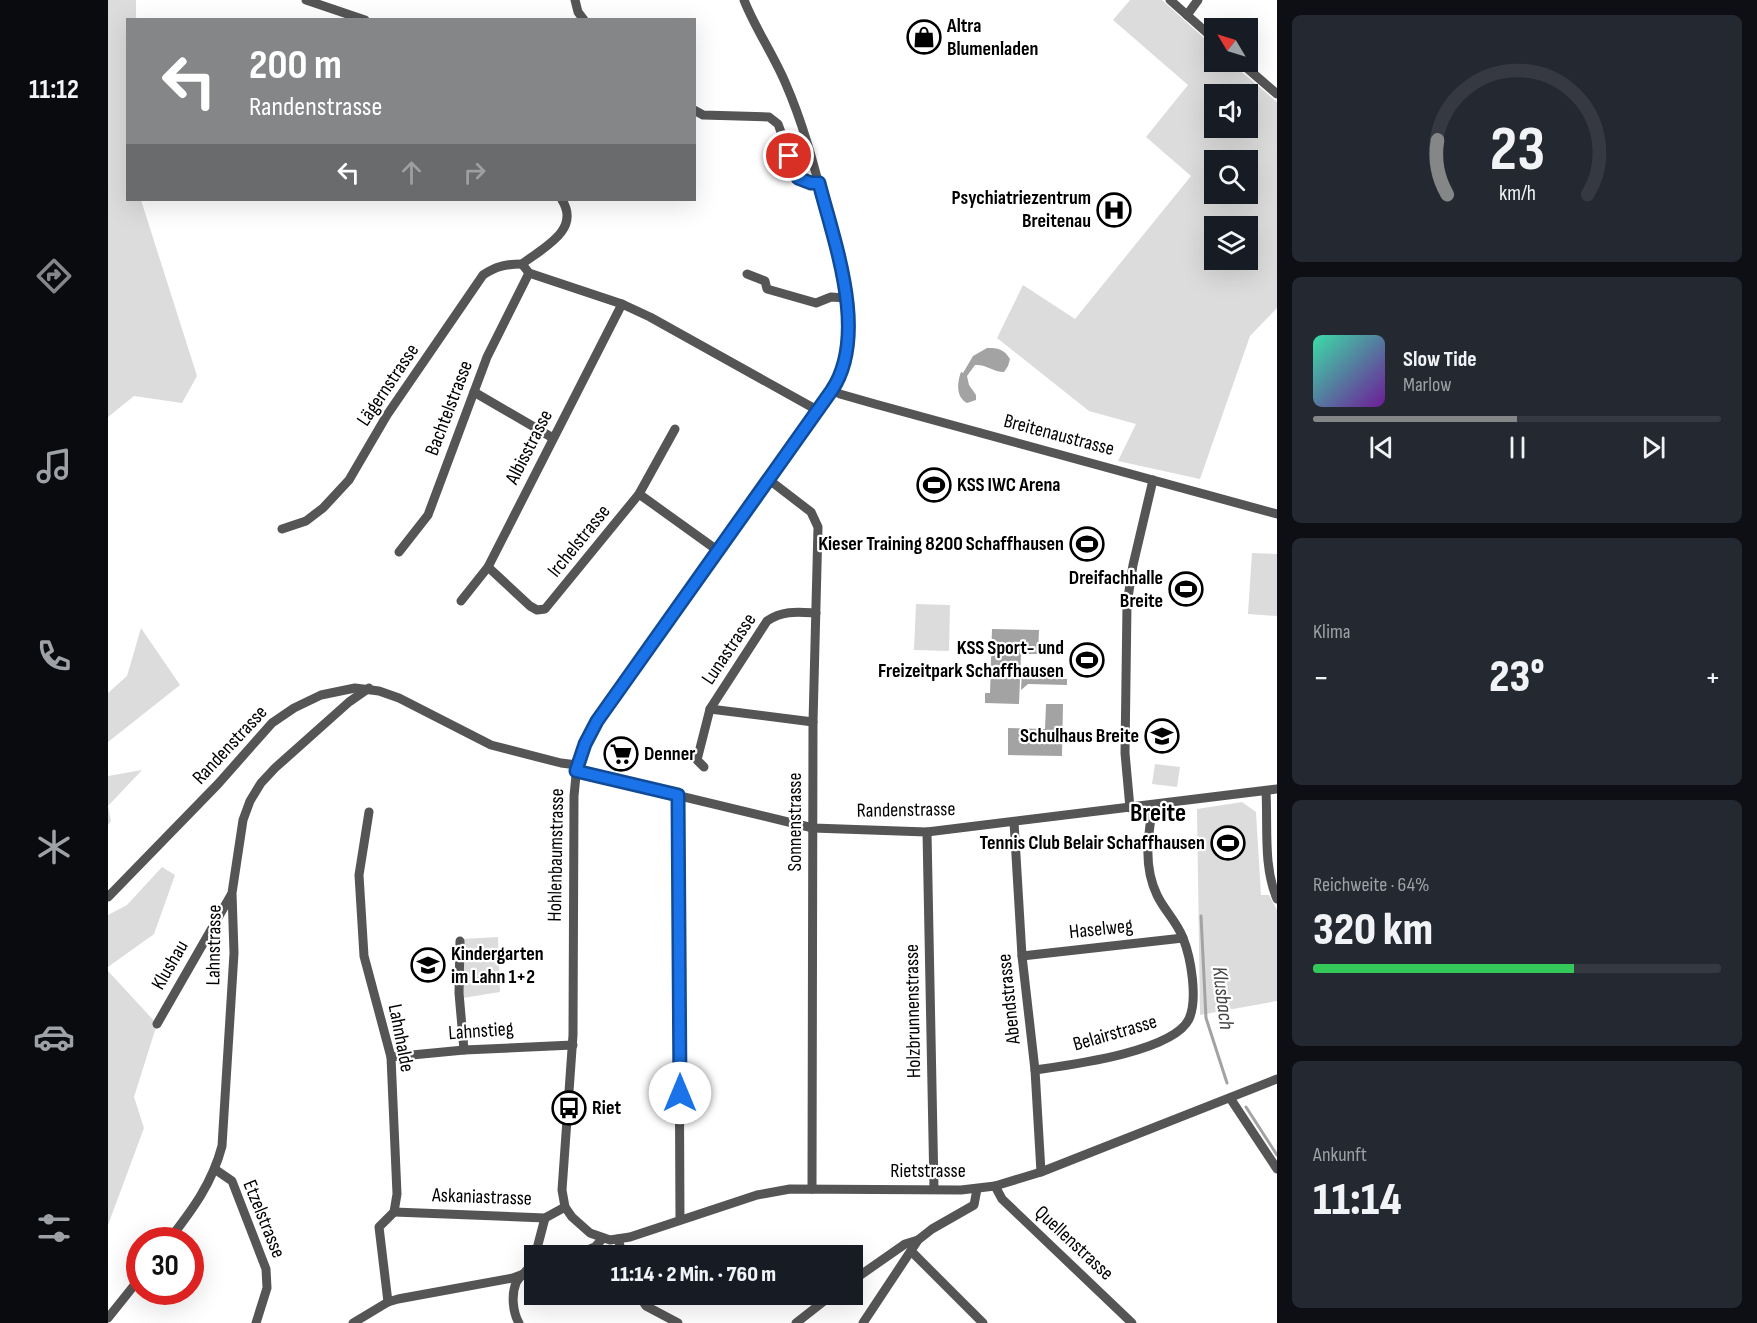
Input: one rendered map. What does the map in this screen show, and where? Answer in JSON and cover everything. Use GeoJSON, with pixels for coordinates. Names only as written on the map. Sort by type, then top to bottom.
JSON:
{"type":"FeatureCollection","features":[{"type":"Feature","properties":{"kind":"street"},"geometry":{"type":"LineString","coordinates":[[306,0],[359,18]]}},
{"type":"Feature","properties":{"kind":"street"},"geometry":{"type":"LineString","coordinates":[[575,0],[578,12],[582,18]]}},
{"type":"Feature","properties":{"kind":"street","name":"Hohlenbaumstrasse"},"geometry":{"type":"LineString","coordinates":[[566,1207],[562,1181],[573,1044],[573,819],[577,768],[592,729],[832,390],[840,375],[849,344],[842,271],[800,120],[784,80],[744,0]]}},
{"type":"Feature","properties":{"kind":"street"},"geometry":{"type":"LineString","coordinates":[[1170,0],[1204,30]]}},
{"type":"Feature","properties":{"kind":"street"},"geometry":{"type":"LineString","coordinates":[[1187,15],[1198,0]]}},
{"type":"Feature","properties":{"kind":"street"},"geometry":{"type":"LineString","coordinates":[[1254,72],[1275,87]]}},
{"type":"Feature","properties":{"kind":"street"},"geometry":{"type":"LineString","coordinates":[[696,111],[703,115],[769,117],[778,124],[798,178],[811,183],[819,183]]}},
{"type":"Feature","properties":{"kind":"street"},"geometry":{"type":"LineString","coordinates":[[562,201],[568,215],[567,224],[562,233],[522,264],[529,273],[622,304],[650,317],[817,410]]}},
{"type":"Feature","properties":{"kind":"street","name":"Lägernstrasse"},"geometry":{"type":"LineString","coordinates":[[282,529],[306,521],[323,508],[349,480],[387,415],[483,275],[492,268],[507,264],[522,264]]}},
{"type":"Feature","properties":{"kind":"street","name":"Bachtelstrasse"},"geometry":{"type":"LineString","coordinates":[[399,552],[428,515],[487,357],[529,273]]}},
{"type":"Feature","properties":{"kind":"street"},"geometry":{"type":"LineString","coordinates":[[747,274],[765,281],[767,289],[816,303],[831,297],[846,298]]}},
{"type":"Feature","properties":{"kind":"street","name":"Albisstrasse"},"geometry":{"type":"LineString","coordinates":[[461,601],[488,567],[622,304]]}},
{"type":"Feature","properties":{"kind":"street","name":"Breitenaustrasse"},"geometry":{"type":"LineString","coordinates":[[832,390],[875,404],[1277,514]]}},
{"type":"Feature","properties":{"kind":"street"},"geometry":{"type":"LineString","coordinates":[[474,392],[553,438]]}},
{"type":"Feature","properties":{"kind":"street","name":"Irchelstrasse"},"geometry":{"type":"LineString","coordinates":[[488,567],[530,606],[537,610],[545,609],[639,494],[675,429]]}},
{"type":"Feature","properties":{"kind":"street","name":"Sonnenstrasse"},"geometry":{"type":"LineString","coordinates":[[768,479],[811,512],[818,527],[813,722],[812,1189]]}},
{"type":"Feature","properties":{"kind":"street"},"geometry":{"type":"LineString","coordinates":[[1130,808],[1125,753],[1127,604],[1133,565],[1153,480]]}},
{"type":"Feature","properties":{"kind":"street"},"geometry":{"type":"LineString","coordinates":[[639,494],[717,550]]}},
{"type":"Feature","properties":{"kind":"street","name":"Lunastrasse"},"geometry":{"type":"LineString","coordinates":[[704,767],[697,760],[710,708],[767,621],[777,614],[816,613]]}},
{"type":"Feature","properties":{"kind":"street","name":"Randenstrasse"},"geometry":{"type":"LineString","coordinates":[[108,897],[218,784],[272,723],[294,708],[321,695],[343,689],[369,688],[399,698],[491,745],[813,828],[927,832],[1277,789]]}},
{"type":"Feature","properties":{"kind":"street","name":"Lahnstrasse"},"geometry":{"type":"LineString","coordinates":[[178,1227],[205,1190],[216,1170],[222,1146],[234,953],[232,892],[243,820],[250,801],[261,783],[275,768],[349,702],[369,688]]}},
{"type":"Feature","properties":{"kind":"street","name":"Lunastrasse"},"geometry":{"type":"LineString","coordinates":[[710,708],[813,722]]}},
{"type":"Feature","properties":{"kind":"street"},"geometry":{"type":"LineString","coordinates":[[1266,791],[1269,865],[1272,888],[1277,899]]}},
{"type":"Feature","properties":{"kind":"street"},"geometry":{"type":"LineString","coordinates":[[678,795],[680,1220]]}},
{"type":"Feature","properties":{"kind":"street","name":"Belairstrasse"},"geometry":{"type":"LineString","coordinates":[[1035,1070],[1099,1060],[1131,1052],[1173,1035],[1182,1029],[1189,1019],[1192,996],[1191,966],[1183,938],[1173,917],[1157,895],[1150,874],[1148,848],[1154,805]]}},
{"type":"Feature","properties":{"kind":"street","name":"Lahnhalde"},"geometry":{"type":"LineString","coordinates":[[369,812],[359,875],[364,956],[391,1057],[397,1194],[394,1212],[380,1227],[388,1302]]}},
{"type":"Feature","properties":{"kind":"street","name":"Abendstrasse"},"geometry":{"type":"LineString","coordinates":[[1014,822],[1022,956],[1035,1070],[1041,1172]]}},
{"type":"Feature","properties":{"kind":"street","name":"Holzbrunnenstrasse"},"geometry":{"type":"LineString","coordinates":[[927,832],[934,1189]]}},
{"type":"Feature","properties":{"kind":"street","name":"Klushau"},"geometry":{"type":"LineString","coordinates":[[157,1024],[232,892]]}},
{"type":"Feature","properties":{"kind":"street","name":"Haselweg"},"geometry":{"type":"LineString","coordinates":[[1022,956],[1183,938]]}},
{"type":"Feature","properties":{"kind":"street"},"geometry":{"type":"LineString","coordinates":[[460,941],[459,993],[464,1050]]}},
{"type":"Feature","properties":{"kind":"street","name":"Lahnstieg"},"geometry":{"type":"LineString","coordinates":[[391,1057],[573,1044]]}},
{"type":"Feature","properties":{"kind":"street","name":"Rietstrasse"},"geometry":{"type":"LineString","coordinates":[[618,1239],[641,1234],[757,1195],[790,1189],[977,1189],[995,1186],[1041,1172],[1277,1079]]}},
{"type":"Feature","properties":{"kind":"street"},"geometry":{"type":"LineString","coordinates":[[1230,1098],[1277,1169]]}},
{"type":"Feature","properties":{"kind":"street","name":"Etzelstrasse"},"geometry":{"type":"LineString","coordinates":[[216,1170],[232,1181],[266,1269],[267,1288],[256,1323]]}},
{"type":"Feature","properties":{"kind":"street","name":"Quellenstrasse"},"geometry":{"type":"LineString","coordinates":[[995,1186],[1002,1199],[1132,1323]]}},
{"type":"Feature","properties":{"kind":"street"},"geometry":{"type":"LineString","coordinates":[[863,1323],[918,1240],[932,1228],[974,1205],[977,1189]]}},
{"type":"Feature","properties":{"kind":"street"},"geometry":{"type":"LineString","coordinates":[[566,1207],[580,1226],[603,1238],[618,1239],[620,1245]]}},
{"type":"Feature","properties":{"kind":"street","name":"Askaniastrasse"},"geometry":{"type":"LineString","coordinates":[[394,1212],[545,1218],[566,1207]]}},
{"type":"Feature","properties":{"kind":"street"},"geometry":{"type":"LineString","coordinates":[[537,1245],[545,1218]]}},
{"type":"Feature","properties":{"kind":"street"},"geometry":{"type":"LineString","coordinates":[[597,1245],[603,1238]]}},
{"type":"Feature","properties":{"kind":"street"},"geometry":{"type":"LineString","coordinates":[[863,1273],[904,1244],[918,1240]]}},
{"type":"Feature","properties":{"kind":"street"},"geometry":{"type":"LineString","coordinates":[[911,1251],[983,1323]]}},
{"type":"Feature","properties":{"kind":"street"},"geometry":{"type":"LineString","coordinates":[[353,1323],[388,1302],[524,1274]]}},
{"type":"Feature","properties":{"kind":"street"},"geometry":{"type":"LineString","coordinates":[[519,1323],[513,1306],[516,1283],[524,1274]]}},
{"type":"Feature","properties":{"kind":"street"},"geometry":{"type":"LineString","coordinates":[[108,1318],[126,1296]]}},
{"type":"Feature","properties":{"kind":"street"},"geometry":{"type":"LineString","coordinates":[[645,1305],[678,1323]]}},
{"type":"Feature","properties":{"kind":"street"},"geometry":{"type":"LineString","coordinates":[[796,1323],[819,1305]]}},
{"type":"Feature","properties":{"kind":"shaded area"},"geometry":{"type":"Polygon","coordinates":[[[108,0],[136,0],[136,18],[126,18],[126,201],[141,201],[197,376],[182,403],[134,396],[108,417],[108,0]]]}},
{"type":"Feature","properties":{"kind":"shaded area"},"geometry":{"type":"Polygon","coordinates":[[[1130,0],[1162,0],[1204,38],[1204,72],[1242,72],[1256,84],[1204,84],[1204,138],[1258,138],[1258,86],[1277,102],[1277,308],[1250,336],[1200,479],[1118,461],[1136,424],[1089,411],[997,338],[1023,285],[1075,319],[1191,176],[1146,137],[1188,85],[1113,20],[1130,0]]]}},
{"type":"Feature","properties":{"kind":"shaded area"},"geometry":{"type":"Polygon","coordinates":[[[987,348],[1003,351],[1010,359],[1008,366],[1004,372],[975,365],[967,376],[976,400],[967,403],[961,397],[958,389],[961,372],[963,373],[973,356],[987,348]]]}},
{"type":"Feature","properties":{"kind":"shaded area"},"geometry":{"type":"Polygon","coordinates":[[[1252,553],[1277,554],[1277,616],[1248,614],[1252,553]]]}},
{"type":"Feature","properties":{"kind":"shaded area"},"geometry":{"type":"Polygon","coordinates":[[[916,604],[950,605],[949,651],[914,650],[916,604]]]}},
{"type":"Feature","properties":{"kind":"shaded area"},"geometry":{"type":"Polygon","coordinates":[[[141,628],[180,685],[108,742],[108,693],[127,676],[141,628]]]}},
{"type":"Feature","properties":{"kind":"shaded area"},"geometry":{"type":"Polygon","coordinates":[[[992,629],[1039,630],[1038,654],[1021,654],[1019,704],[985,703],[985,693],[990,693],[992,629]]]}},
{"type":"Feature","properties":{"kind":"shaded area"},"geometry":{"type":"Polygon","coordinates":[[[1040,670],[1050,671],[1055,679],[1067,679],[1067,685],[1028,684],[1021,690],[1022,672],[1029,678],[1034,678],[1040,670]]]}},
{"type":"Feature","properties":{"kind":"shaded area"},"geometry":{"type":"Polygon","coordinates":[[[1046,704],[1063,704],[1062,756],[1008,755],[1008,728],[1045,729],[1046,704]]]}},
{"type":"Feature","properties":{"kind":"shaded area"},"geometry":{"type":"Polygon","coordinates":[[[1155,764],[1180,767],[1177,787],[1152,784],[1155,764]]]}},
{"type":"Feature","properties":{"kind":"shaded area"},"geometry":{"type":"Polygon","coordinates":[[[142,770],[108,806],[108,776],[142,770]]]}},
{"type":"Feature","properties":{"kind":"shaded area"},"geometry":{"type":"Polygon","coordinates":[[[1242,802],[1256,812],[1261,895],[1269,895],[1277,910],[1277,1001],[1200,1015],[1197,809],[1242,802]]]}},
{"type":"Feature","properties":{"kind":"shaded area"},"geometry":{"type":"Polygon","coordinates":[[[108,806],[111,821],[108,825],[108,806]]]}},
{"type":"Feature","properties":{"kind":"shaded area"},"geometry":{"type":"Polygon","coordinates":[[[162,867],[175,875],[154,934],[108,967],[108,915],[127,905],[162,867]]]}},
{"type":"Feature","properties":{"kind":"shaded area"},"geometry":{"type":"Polygon","coordinates":[[[498,937],[500,992],[463,998],[462,939],[498,937]]]}},
{"type":"Feature","properties":{"kind":"shaded area"},"geometry":{"type":"Polygon","coordinates":[[[108,971],[157,1024],[134,1097],[144,1128],[108,1225],[108,971]]]}},
{"type":"Feature","properties":{"kind":"waterway","name":"Klusbach"},"geometry":{"type":"LineString","coordinates":[[1201,916],[1206,1018],[1227,1083]]}},
{"type":"Feature","properties":{"kind":"waterway","name":"Klusbach"},"geometry":{"type":"LineString","coordinates":[[1246,1107],[1277,1155]]}},
{"type":"Feature","properties":{"kind":"place","name":"Altra Blumenladen"},"geometry":{"type":"Point","coordinates":[924,37]}},
{"type":"Feature","properties":{"kind":"place","name":"Psychiatriezentrum Breitenau"},"geometry":{"type":"Point","coordinates":[1114,210]}},
{"type":"Feature","properties":{"kind":"place","name":"KSS IWC Arena"},"geometry":{"type":"Point","coordinates":[934,485]}},
{"type":"Feature","properties":{"kind":"place","name":"Kieser Training 8200 Schaffhausen"},"geometry":{"type":"Point","coordinates":[1087,544]}},
{"type":"Feature","properties":{"kind":"place","name":"Dreifachhalle Breite"},"geometry":{"type":"Point","coordinates":[1186,589]}},
{"type":"Feature","properties":{"kind":"place","name":"KSS Sport- und Freizeitpark Schaffhausen"},"geometry":{"type":"Point","coordinates":[1087,660]}},
{"type":"Feature","properties":{"kind":"place","name":"Schulhaus Breite"},"geometry":{"type":"Point","coordinates":[1162,736]}},
{"type":"Feature","properties":{"kind":"place","name":"Denner"},"geometry":{"type":"Point","coordinates":[621,754]}},
{"type":"Feature","properties":{"kind":"place","name":"Tennis Club Belair Schaffhausen"},"geometry":{"type":"Point","coordinates":[1228,843]}},
{"type":"Feature","properties":{"kind":"place","name":"Kindergarten im Lahn 1+2"},"geometry":{"type":"Point","coordinates":[428,965]}},
{"type":"Feature","properties":{"kind":"place","name":"Riet"},"geometry":{"type":"Point","coordinates":[569,1108]}},
{"type":"Feature","properties":{"kind":"district","name":"Breite"},"geometry":{"type":"Point","coordinates":[1158,813]}},
{"type":"Feature","properties":{"kind":"route"},"geometry":{"type":"LineString","coordinates":[[680,1093],[678,795],[576,771],[585,744],[597,721],[797,440],[840,375],[849,344],[842,271],[819,183],[811,183],[798,178],[789,156]]}}]}
